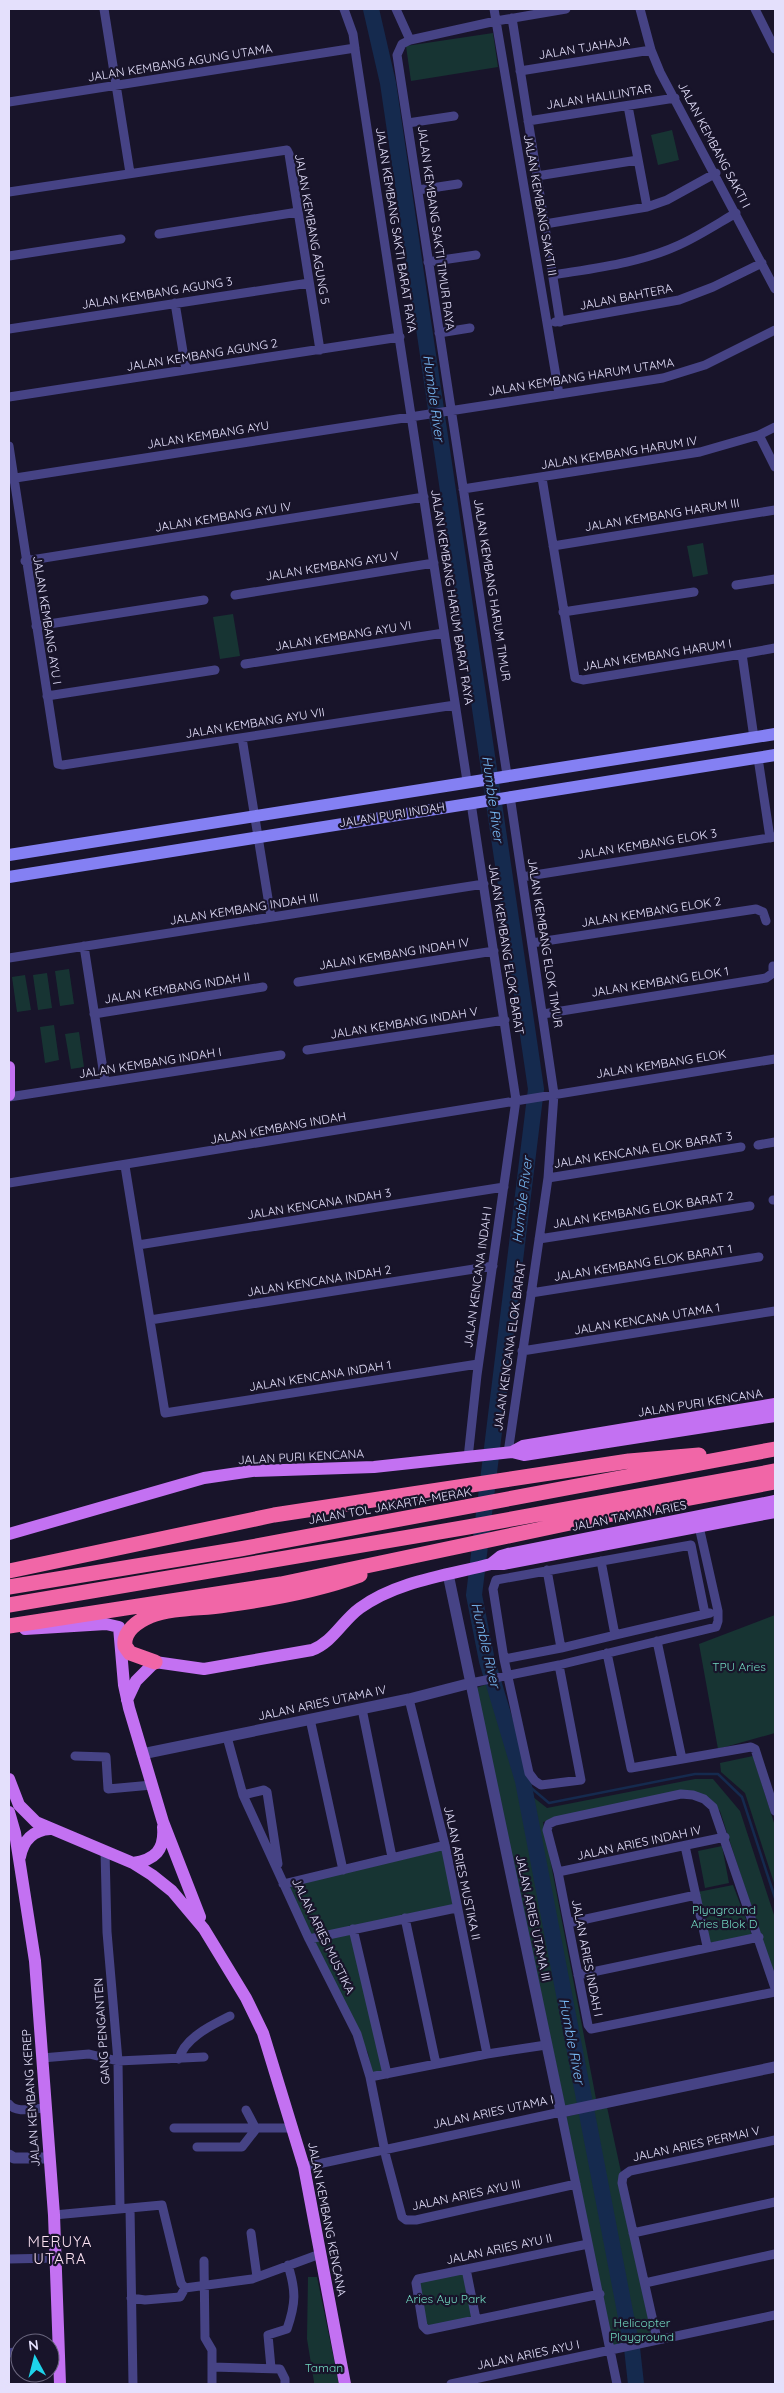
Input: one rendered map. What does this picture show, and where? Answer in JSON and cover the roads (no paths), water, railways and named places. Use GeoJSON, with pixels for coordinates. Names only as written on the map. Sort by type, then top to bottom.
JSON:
{"type":"FeatureCollection","features":[{"type":"Feature","properties":{"kind":"highway","name":"JALAN TOL JAKARTA–MERAK"},"geometry":{"type":"LineString","coordinates":[[9,1586],[240,1549],[775,1449]]}},
{"type":"Feature","properties":{"kind":"highway"},"geometry":{"type":"LineString","coordinates":[[9,1571],[274,1515],[519,1477],[679,1456],[702,1454],[727,1458]]}},
{"type":"Feature","properties":{"kind":"highway"},"geometry":{"type":"LineString","coordinates":[[9,1605],[468,1527],[775,1471]]}},
{"type":"Feature","properties":{"kind":"highway"},"geometry":{"type":"LineString","coordinates":[[9,1626],[281,1584],[525,1532],[775,1482]]}},
{"type":"Feature","properties":{"kind":"highway"},"geometry":{"type":"LineString","coordinates":[[155,1662],[130,1653],[125,1646],[126,1637],[133,1626],[149,1617],[177,1610],[228,1605],[292,1594],[351,1578],[411,1556]]}},
{"type":"Feature","properties":{"kind":"main road","name":"JALAN PURI INDAH"},"geometry":{"type":"LineString","coordinates":[[9,855],[254,817],[504,775],[775,734]]}},
{"type":"Feature","properties":{"kind":"main road","name":"JALAN PURI INDAH"},"geometry":{"type":"LineString","coordinates":[[9,877],[775,755]]}},
{"type":"Feature","properties":{"kind":"main road"},"geometry":{"type":"LineString","coordinates":[[9,1074],[9,1096]]}},
{"type":"Feature","properties":{"kind":"main road","name":"JALAN PURI KENCANA"},"geometry":{"type":"LineString","coordinates":[[507,1453],[523,1446],[775,1404]]}},
{"type":"Feature","properties":{"kind":"main road","name":"JALAN PURI KENCANA"},"geometry":{"type":"LineString","coordinates":[[9,1534],[204,1478],[252,1471],[374,1467],[507,1453],[524,1455],[775,1416]]}},
{"type":"Feature","properties":{"kind":"main road","name":"JALAN TAMAN ARIES"},"geometry":{"type":"LineString","coordinates":[[155,1662],[204,1669],[312,1650],[323,1646],[360,1608],[380,1596],[452,1573],[488,1565],[503,1564],[698,1522],[775,1501]]}},
{"type":"Feature","properties":{"kind":"main road","name":"JALAN TAMAN ARIES"},"geometry":{"type":"LineString","coordinates":[[698,1522],[775,1512]]}},
{"type":"Feature","properties":{"kind":"main road","name":"JALAN KEMBANG KENCANA"},"geometry":{"type":"LineString","coordinates":[[9,1626],[35,1629],[106,1624],[117,1626],[120,1630],[127,1700],[142,1754],[163,1822],[204,1929]]}},
{"type":"Feature","properties":{"kind":"main road"},"geometry":{"type":"LineString","coordinates":[[127,1700],[136,1681],[155,1662]]}},
{"type":"Feature","properties":{"kind":"main road","name":"JALAN KEMBANG KENCANA"},"geometry":{"type":"LineString","coordinates":[[9,1779],[19,1805],[27,1815],[50,1829],[133,1863],[168,1887],[204,1929],[256,2017],[304,2167],[345,2384]]}},
{"type":"Feature","properties":{"kind":"main road","name":"JALAN KEMBANG KEREP"},"geometry":{"type":"LineString","coordinates":[[9,1812],[15,1832],[34,1961],[54,2215],[56,2258],[55,2333]]}},
{"type":"Feature","properties":{"kind":"main road","name":"JALAN KEMBANG KENCANA"},"geometry":{"type":"LineString","coordinates":[[133,1863],[147,1861],[158,1853],[163,1841],[163,1822]]}},
{"type":"Feature","properties":{"kind":"main road"},"geometry":{"type":"LineString","coordinates":[[20,1870],[22,1851],[28,1838],[38,1831],[50,1829]]}},
{"type":"Feature","properties":{"kind":"street"},"geometry":{"type":"LineString","coordinates":[[9,192],[130,173],[104,9]]}},
{"type":"Feature","properties":{"kind":"street","name":"JALAN KEMBANG SAKTI BARAT RAYA"},"geometry":{"type":"LineString","coordinates":[[344,9],[355,48],[400,337],[415,415]]}},
{"type":"Feature","properties":{"kind":"street"},"geometry":{"type":"LineString","coordinates":[[396,9],[410,40],[496,21],[566,9]]}},
{"type":"Feature","properties":{"kind":"street","name":"JALAN KEMBANG SAKTI II"},"geometry":{"type":"LineString","coordinates":[[494,9],[559,394]]}},
{"type":"Feature","properties":{"kind":"street","name":"JALAN KEMBANG SAKTI I"},"geometry":{"type":"LineString","coordinates":[[640,9],[651,50],[775,289]]}},
{"type":"Feature","properties":{"kind":"street"},"geometry":{"type":"LineString","coordinates":[[755,9],[775,49]]}},
{"type":"Feature","properties":{"kind":"street"},"geometry":{"type":"LineString","coordinates":[[512,18],[560,322]]}},
{"type":"Feature","properties":{"kind":"street","name":"JALAN KEMBANG SAKTI TIMUR RAYA"},"geometry":{"type":"LineString","coordinates":[[410,40],[399,49],[397,55],[439,333],[448,410]]}},
{"type":"Feature","properties":{"kind":"street","name":"JALAN KEMBANG AGUNG UTAMA"},"geometry":{"type":"LineString","coordinates":[[9,102],[355,48]]}},
{"type":"Feature","properties":{"kind":"street","name":"JALAN TJAHAJA"},"geometry":{"type":"LineString","coordinates":[[520,71],[651,50]]}},
{"type":"Feature","properties":{"kind":"street","name":"JALAN HALILINTAR"},"geometry":{"type":"LineString","coordinates":[[528,121],[675,98]]}},
{"type":"Feature","properties":{"kind":"street"},"geometry":{"type":"LineString","coordinates":[[628,106],[647,207]]}},
{"type":"Feature","properties":{"kind":"street"},"geometry":{"type":"LineString","coordinates":[[408,123],[454,116]]}},
{"type":"Feature","properties":{"kind":"street","name":"JALAN KEMBANG AGUNG 5"},"geometry":{"type":"LineString","coordinates":[[130,173],[287,150],[320,350]]}},
{"type":"Feature","properties":{"kind":"street"},"geometry":{"type":"LineString","coordinates":[[537,176],[638,160]]}},
{"type":"Feature","properties":{"kind":"street"},"geometry":{"type":"LineString","coordinates":[[545,224],[647,207],[667,200],[716,173]]}},
{"type":"Feature","properties":{"kind":"street"},"geometry":{"type":"LineString","coordinates":[[418,190],[458,184]]}},
{"type":"Feature","properties":{"kind":"street"},"geometry":{"type":"LineString","coordinates":[[159,234],[298,212]]}},
{"type":"Feature","properties":{"kind":"street"},"geometry":{"type":"LineString","coordinates":[[553,275],[608,266],[657,254],[698,236],[736,213]]}},
{"type":"Feature","properties":{"kind":"street"},"geometry":{"type":"LineString","coordinates":[[9,256],[121,239]]}},
{"type":"Feature","properties":{"kind":"street"},"geometry":{"type":"LineString","coordinates":[[428,262],[476,255]]}},
{"type":"Feature","properties":{"kind":"street","name":"JALAN BAHTERA"},"geometry":{"type":"LineString","coordinates":[[547,324],[679,300],[713,287],[762,263]]}},
{"type":"Feature","properties":{"kind":"street","name":"JALAN KEMBANG AGUNG 3"},"geometry":{"type":"LineString","coordinates":[[9,329],[309,283]]}},
{"type":"Feature","properties":{"kind":"street"},"geometry":{"type":"LineString","coordinates":[[175,303],[186,370]]}},
{"type":"Feature","properties":{"kind":"street"},"geometry":{"type":"LineString","coordinates":[[439,333],[470,328]]}},
{"type":"Feature","properties":{"kind":"street","name":"JALAN KEMBANG HARUM UTAMA"},"geometry":{"type":"LineString","coordinates":[[415,415],[559,394],[685,372],[726,356],[775,330]]}},
{"type":"Feature","properties":{"kind":"street","name":"JALAN KEMBANG AGUNG 2"},"geometry":{"type":"LineString","coordinates":[[9,397],[400,337]]}},
{"type":"Feature","properties":{"kind":"street","name":"JALAN KEMBANG HARUM TIMUR"},"geometry":{"type":"LineString","coordinates":[[448,410],[464,489],[504,775]]}},
{"type":"Feature","properties":{"kind":"street","name":"JALAN KEMBANG AYU"},"geometry":{"type":"LineString","coordinates":[[11,479],[415,415]]}},
{"type":"Feature","properties":{"kind":"street","name":"JALAN KEMBANG HARUM BARAT RAYA"},"geometry":{"type":"LineString","coordinates":[[415,415],[424,497],[444,634],[470,781]]}},
{"type":"Feature","properties":{"kind":"street","name":"JALAN KEMBANG HARUM IV"},"geometry":{"type":"LineString","coordinates":[[464,489],[676,457],[759,435],[775,427]]}},
{"type":"Feature","properties":{"kind":"street"},"geometry":{"type":"LineString","coordinates":[[759,435],[775,467]]}},
{"type":"Feature","properties":{"kind":"street","name":"JALAN KEMBANG AYU I"},"geometry":{"type":"LineString","coordinates":[[9,446],[11,479],[58,764]]}},
{"type":"Feature","properties":{"kind":"street","name":"JALAN KEMBANG HARUM I"},"geometry":{"type":"LineString","coordinates":[[542,478],[572,671],[575,678],[579,680],[742,654],[754,738]]}},
{"type":"Feature","properties":{"kind":"street","name":"JALAN KEMBANG AYU IV"},"geometry":{"type":"LineString","coordinates":[[26,561],[424,497]]}},
{"type":"Feature","properties":{"kind":"street","name":"JALAN KEMBANG HARUM III"},"geometry":{"type":"LineString","coordinates":[[553,546],[775,510]]}},
{"type":"Feature","properties":{"kind":"street","name":"JALAN KEMBANG AYU V"},"geometry":{"type":"LineString","coordinates":[[235,595],[434,563]]}},
{"type":"Feature","properties":{"kind":"street"},"geometry":{"type":"LineString","coordinates":[[736,585],[775,579]]}},
{"type":"Feature","properties":{"kind":"street"},"geometry":{"type":"LineString","coordinates":[[563,612],[694,592]]}},
{"type":"Feature","properties":{"kind":"street"},"geometry":{"type":"LineString","coordinates":[[36,626],[204,600]]}},
{"type":"Feature","properties":{"kind":"street","name":"JALAN KEMBANG AYU VI"},"geometry":{"type":"LineString","coordinates":[[245,664],[444,634]]}},
{"type":"Feature","properties":{"kind":"street"},"geometry":{"type":"LineString","coordinates":[[742,654],[775,648]]}},
{"type":"Feature","properties":{"kind":"street"},"geometry":{"type":"LineString","coordinates":[[47,696],[215,670]]}},
{"type":"Feature","properties":{"kind":"street","name":"JALAN KEMBANG AYU VII"},"geometry":{"type":"LineString","coordinates":[[58,764],[63,765],[242,738],[455,704]]}},
{"type":"Feature","properties":{"kind":"street"},"geometry":{"type":"LineString","coordinates":[[242,738],[270,917]]}},
{"type":"Feature","properties":{"kind":"street"},"geometry":{"type":"LineString","coordinates":[[758,758],[773,837]]}},
{"type":"Feature","properties":{"kind":"street","name":"JALAN KEMBANG ELOK TIMUR"},"geometry":{"type":"LineString","coordinates":[[508,797],[543,1014],[552,1095]]}},
{"type":"Feature","properties":{"kind":"street","name":"JALAN KEMBANG ELOK BARAT"},"geometry":{"type":"LineString","coordinates":[[474,802],[484,884],[518,1100]]}},
{"type":"Feature","properties":{"kind":"street","name":"JALAN KEMBANG ELOK 3"},"geometry":{"type":"LineString","coordinates":[[522,876],[773,837]]}},
{"type":"Feature","properties":{"kind":"street","name":"JALAN KEMBANG INDAH III"},"geometry":{"type":"LineString","coordinates":[[9,958],[484,884]]}},
{"type":"Feature","properties":{"kind":"street","name":"JALAN KEMBANG ELOK 2"},"geometry":{"type":"LineString","coordinates":[[532,943],[756,909],[763,912],[766,921]]}},
{"type":"Feature","properties":{"kind":"street"},"geometry":{"type":"LineString","coordinates":[[84,946],[105,1082]]}},
{"type":"Feature","properties":{"kind":"street","name":"JALAN KEMBANG INDAH IV"},"geometry":{"type":"LineString","coordinates":[[298,982],[494,951]]}},
{"type":"Feature","properties":{"kind":"street","name":"JALAN KEMBANG ELOK 1"},"geometry":{"type":"LineString","coordinates":[[543,1014],[766,978],[773,973],[773,966]]}},
{"type":"Feature","properties":{"kind":"street","name":"JALAN KEMBANG INDAH II"},"geometry":{"type":"LineString","coordinates":[[94,1014],[263,987]]}},
{"type":"Feature","properties":{"kind":"street","name":"JALAN KEMBANG INDAH V"},"geometry":{"type":"LineString","coordinates":[[307,1050],[505,1020]]}},
{"type":"Feature","properties":{"kind":"street","name":"JALAN KEMBANG INDAH I"},"geometry":{"type":"LineString","coordinates":[[9,1096],[281,1055]]}},
{"type":"Feature","properties":{"kind":"street","name":"JALAN KEMBANG ELOK"},"geometry":{"type":"LineString","coordinates":[[552,1095],[775,1059]]}},
{"type":"Feature","properties":{"kind":"street","name":"JALAN KEMBANG INDAH"},"geometry":{"type":"LineString","coordinates":[[9,1184],[552,1095]]}},
{"type":"Feature","properties":{"kind":"street","name":"JALAN KENCANA ELOK BARAT"},"geometry":{"type":"LineString","coordinates":[[507,1453],[548,1178],[552,1095]]}},
{"type":"Feature","properties":{"kind":"street","name":"JALAN KENCANA INDAH I"},"geometry":{"type":"LineString","coordinates":[[472,1458],[478,1364],[518,1100]]}},
{"type":"Feature","properties":{"kind":"street"},"geometry":{"type":"LineString","coordinates":[[758,1145],[775,1142]]}},
{"type":"Feature","properties":{"kind":"street","name":"JALAN KENCANA ELOK BARAT 3"},"geometry":{"type":"LineString","coordinates":[[548,1178],[741,1147]]}},
{"type":"Feature","properties":{"kind":"street"},"geometry":{"type":"LineString","coordinates":[[125,1166],[150,1320]]}},
{"type":"Feature","properties":{"kind":"street","name":"JALAN KENCANA INDAH 3"},"geometry":{"type":"LineString","coordinates":[[138,1245],[504,1187]]}},
{"type":"Feature","properties":{"kind":"street","name":"JALAN KEMBANG ELOK BARAT 2"},"geometry":{"type":"LineString","coordinates":[[538,1239],[750,1206]]}},
{"type":"Feature","properties":{"kind":"street","name":"JALAN KEMBANG ELOK BARAT 1"},"geometry":{"type":"LineString","coordinates":[[532,1293],[759,1257]]}},
{"type":"Feature","properties":{"kind":"street","name":"JALAN KENCANA INDAH 2"},"geometry":{"type":"LineString","coordinates":[[150,1320],[492,1266]]}},
{"type":"Feature","properties":{"kind":"street","name":"JALAN KENCANA UTAMA 1"},"geometry":{"type":"LineString","coordinates":[[522,1351],[775,1311]]}},
{"type":"Feature","properties":{"kind":"street","name":"JALAN KENCANA INDAH 1"},"geometry":{"type":"LineString","coordinates":[[150,1320],[165,1413],[478,1364]]}},
{"type":"Feature","properties":{"kind":"street"},"geometry":{"type":"LineString","coordinates":[[504,1659],[561,1648],[718,1611],[698,1522]]}},
{"type":"Feature","properties":{"kind":"street"},"geometry":{"type":"LineString","coordinates":[[559,1665],[582,1776],[579,1782],[547,1786],[535,1782],[529,1773],[504,1676],[504,1659],[493,1589],[494,1583],[496,1580],[547,1570],[702,1543]]}},
{"type":"Feature","properties":{"kind":"street"},"geometry":{"type":"LineString","coordinates":[[691,1546],[705,1614]]}},
{"type":"Feature","properties":{"kind":"street"},"geometry":{"type":"LineString","coordinates":[[601,1561],[615,1635]]}},
{"type":"Feature","properties":{"kind":"street"},"geometry":{"type":"LineString","coordinates":[[547,1570],[561,1648]]}},
{"type":"Feature","properties":{"kind":"street","name":"JALAN ARIES UTAMA III"},"geometry":{"type":"LineString","coordinates":[[452,1573],[546,2045],[588,2244],[615,2349],[618,2384]]}},
{"type":"Feature","properties":{"kind":"street","name":"JALAN ARIES UTAMA IV"},"geometry":{"type":"LineString","coordinates":[[142,1754],[409,1699],[473,1682],[559,1665],[712,1629],[718,1625],[718,1611]]}},
{"type":"Feature","properties":{"kind":"street"},"geometry":{"type":"LineString","coordinates":[[657,1641],[682,1759]]}},
{"type":"Feature","properties":{"kind":"street"},"geometry":{"type":"LineString","coordinates":[[607,1653],[631,1766],[634,1768],[751,1747],[755,1749],[775,1811]]}},
{"type":"Feature","properties":{"kind":"street","name":"JALAN ARIES MUSTIKA II"},"geometry":{"type":"LineString","coordinates":[[409,1699],[445,1845],[456,1908],[487,2054]]}},
{"type":"Feature","properties":{"kind":"street"},"geometry":{"type":"LineString","coordinates":[[362,1709],[392,1857]]}},
{"type":"Feature","properties":{"kind":"street"},"geometry":{"type":"LineString","coordinates":[[310,1719],[343,1870]]}},
{"type":"Feature","properties":{"kind":"street","name":"JALAN ARIES MUSTIKA"},"geometry":{"type":"LineString","coordinates":[[227,1737],[243,1795],[309,1939],[353,2024],[370,2077],[385,2150]]}},
{"type":"Feature","properties":{"kind":"street"},"geometry":{"type":"LineString","coordinates":[[75,1756],[106,1757],[108,1789],[152,1785]]}},
{"type":"Feature","properties":{"kind":"street"},"geometry":{"type":"LineString","coordinates":[[243,1795],[264,1790],[267,1792],[281,1880],[343,1870],[445,1845]]}},
{"type":"Feature","properties":{"kind":"street","name":"JALAN ARIES INDAH I"},"geometry":{"type":"LineString","coordinates":[[725,1837],[713,1807],[704,1799],[693,1795],[681,1794],[555,1821],[549,1824],[547,1830],[558,1872],[588,2025],[591,2029],[775,1990]]}},
{"type":"Feature","properties":{"kind":"street"},"geometry":{"type":"LineString","coordinates":[[725,1837],[775,1990]]}},
{"type":"Feature","properties":{"kind":"street","name":"JALAN ARIES INDAH IV"},"geometry":{"type":"LineString","coordinates":[[558,1872],[725,1837]]}},
{"type":"Feature","properties":{"kind":"street"},"geometry":{"type":"LineString","coordinates":[[685,1846],[707,1946]]}},
{"type":"Feature","properties":{"kind":"street","name":"GANG PENGANTEN"},"geometry":{"type":"LineString","coordinates":[[106,1852],[107,1932],[118,2061],[120,2209]]}},
{"type":"Feature","properties":{"kind":"street"},"geometry":{"type":"LineString","coordinates":[[568,1923],[696,1895]]}},
{"type":"Feature","properties":{"kind":"street"},"geometry":{"type":"LineString","coordinates":[[309,1939],[456,1908]]}},
{"type":"Feature","properties":{"kind":"street"},"geometry":{"type":"LineString","coordinates":[[405,1918],[436,2064]]}},
{"type":"Feature","properties":{"kind":"street"},"geometry":{"type":"LineString","coordinates":[[353,1929],[387,2074]]}},
{"type":"Feature","properties":{"kind":"street"},"geometry":{"type":"LineString","coordinates":[[578,1975],[707,1946],[759,1937]]}},
{"type":"Feature","properties":{"kind":"street"},"geometry":{"type":"LineString","coordinates":[[179,2059],[187,2043],[215,2023],[230,2016]]}},
{"type":"Feature","properties":{"kind":"street"},"geometry":{"type":"LineString","coordinates":[[370,2077],[487,2054],[546,2045]]}},
{"type":"Feature","properties":{"kind":"street"},"geometry":{"type":"LineString","coordinates":[[42,2058],[89,2054],[118,2061],[204,2057]]}},
{"type":"Feature","properties":{"kind":"street","name":"JALAN ARIES UTAMA I"},"geometry":{"type":"LineString","coordinates":[[304,2167],[775,2067]]}},
{"type":"Feature","properties":{"kind":"street"},"geometry":{"type":"LineString","coordinates":[[9,2104],[12,2108],[18,2110],[46,2108]]}},
{"type":"Feature","properties":{"kind":"street"},"geometry":{"type":"LineString","coordinates":[[246,2110],[256,2129]]}},
{"type":"Feature","properties":{"kind":"street"},"geometry":{"type":"LineString","coordinates":[[174,2128],[293,2128]]}},
{"type":"Feature","properties":{"kind":"street"},"geometry":{"type":"LineString","coordinates":[[197,2147],[242,2146],[256,2129]]}},
{"type":"Feature","properties":{"kind":"street","name":"JALAN ARIES PERMAI V"},"geometry":{"type":"LineString","coordinates":[[633,2233],[622,2183],[623,2176],[630,2171],[775,2140]]}},
{"type":"Feature","properties":{"kind":"street","name":"JALAN ARIES AYU III"},"geometry":{"type":"LineString","coordinates":[[385,2150],[399,2212],[406,2220],[576,2184]]}},
{"type":"Feature","properties":{"kind":"street"},"geometry":{"type":"LineString","coordinates":[[9,2155],[14,2158],[49,2158]]}},
{"type":"Feature","properties":{"kind":"street"},"geometry":{"type":"LineString","coordinates":[[656,2339],[633,2233],[775,2202]]}},
{"type":"Feature","properties":{"kind":"street"},"geometry":{"type":"LineString","coordinates":[[54,2215],[159,2204],[164,2208],[181,2283],[185,2288]]}},
{"type":"Feature","properties":{"kind":"street"},"geometry":{"type":"LineString","coordinates":[[130,2208],[133,2384]]}},
{"type":"Feature","properties":{"kind":"street"},"geometry":{"type":"LineString","coordinates":[[251,2233],[258,2277]]}},
{"type":"Feature","properties":{"kind":"street","name":"JALAN ARIES AYU II"},"geometry":{"type":"LineString","coordinates":[[476,2319],[427,2330],[424,2328],[416,2281],[588,2244]]}},
{"type":"Feature","properties":{"kind":"street"},"geometry":{"type":"LineString","coordinates":[[185,2288],[258,2277],[320,2254]]}},
{"type":"Feature","properties":{"kind":"street"},"geometry":{"type":"LineString","coordinates":[[645,2283],[775,2254]]}},
{"type":"Feature","properties":{"kind":"street"},"geometry":{"type":"LineString","coordinates":[[9,2259],[56,2258]]}},
{"type":"Feature","properties":{"kind":"street"},"geometry":{"type":"LineString","coordinates":[[204,2261],[205,2338],[212,2350],[212,2384]]}},
{"type":"Feature","properties":{"kind":"street"},"geometry":{"type":"LineString","coordinates":[[272,2368],[268,2334],[288,2329],[294,2310],[295,2288],[288,2265]]}},
{"type":"Feature","properties":{"kind":"street"},"geometry":{"type":"LineString","coordinates":[[466,2269],[476,2319],[600,2294]]}},
{"type":"Feature","properties":{"kind":"street"},"geometry":{"type":"LineString","coordinates":[[131,2298],[144,2300],[180,2297],[185,2288]]}},
{"type":"Feature","properties":{"kind":"street","name":"JALAN ARIES AYU I"},"geometry":{"type":"LineString","coordinates":[[451,2384],[775,2315]]}},
{"type":"Feature","properties":{"kind":"street"},"geometry":{"type":"LineString","coordinates":[[212,2367],[280,2369],[286,2379],[285,2384]]}},
{"type":"Feature","properties":{"kind":"waterway","name":"Humble River"},"geometry":{"type":"LineString","coordinates":[[371,9],[388,83],[536,1089],[474,1595],[487,1661],[523,1781],[632,2348],[636,2384]]}},
{"type":"Feature","properties":{"kind":"waterway"},"geometry":{"type":"LineString","coordinates":[[523,1781],[549,1803],[695,1774],[718,1774],[742,1797],[775,1898]]}},
{"type":"Feature","properties":{"kind":"district","name":"MERUYA UTARA"},"geometry":{"type":"Point","coordinates":[60,2250]}},
{"type":"Feature","properties":{"kind":"park label","name":"TPU Aries"},"geometry":{"type":"Point","coordinates":[739,1667]}},
{"type":"Feature","properties":{"kind":"park label","name":"Plyaground Aries Blok D"},"geometry":{"type":"Point","coordinates":[724,1917]}},
{"type":"Feature","properties":{"kind":"park label","name":"Aries Ayu Park"},"geometry":{"type":"Point","coordinates":[446,2299]}},
{"type":"Feature","properties":{"kind":"park label","name":"Helicopter Playground"},"geometry":{"type":"Point","coordinates":[642,2330]}},
{"type":"Feature","properties":{"kind":"park label","name":"Taman"},"geometry":{"type":"Point","coordinates":[324,2368]}}]}
